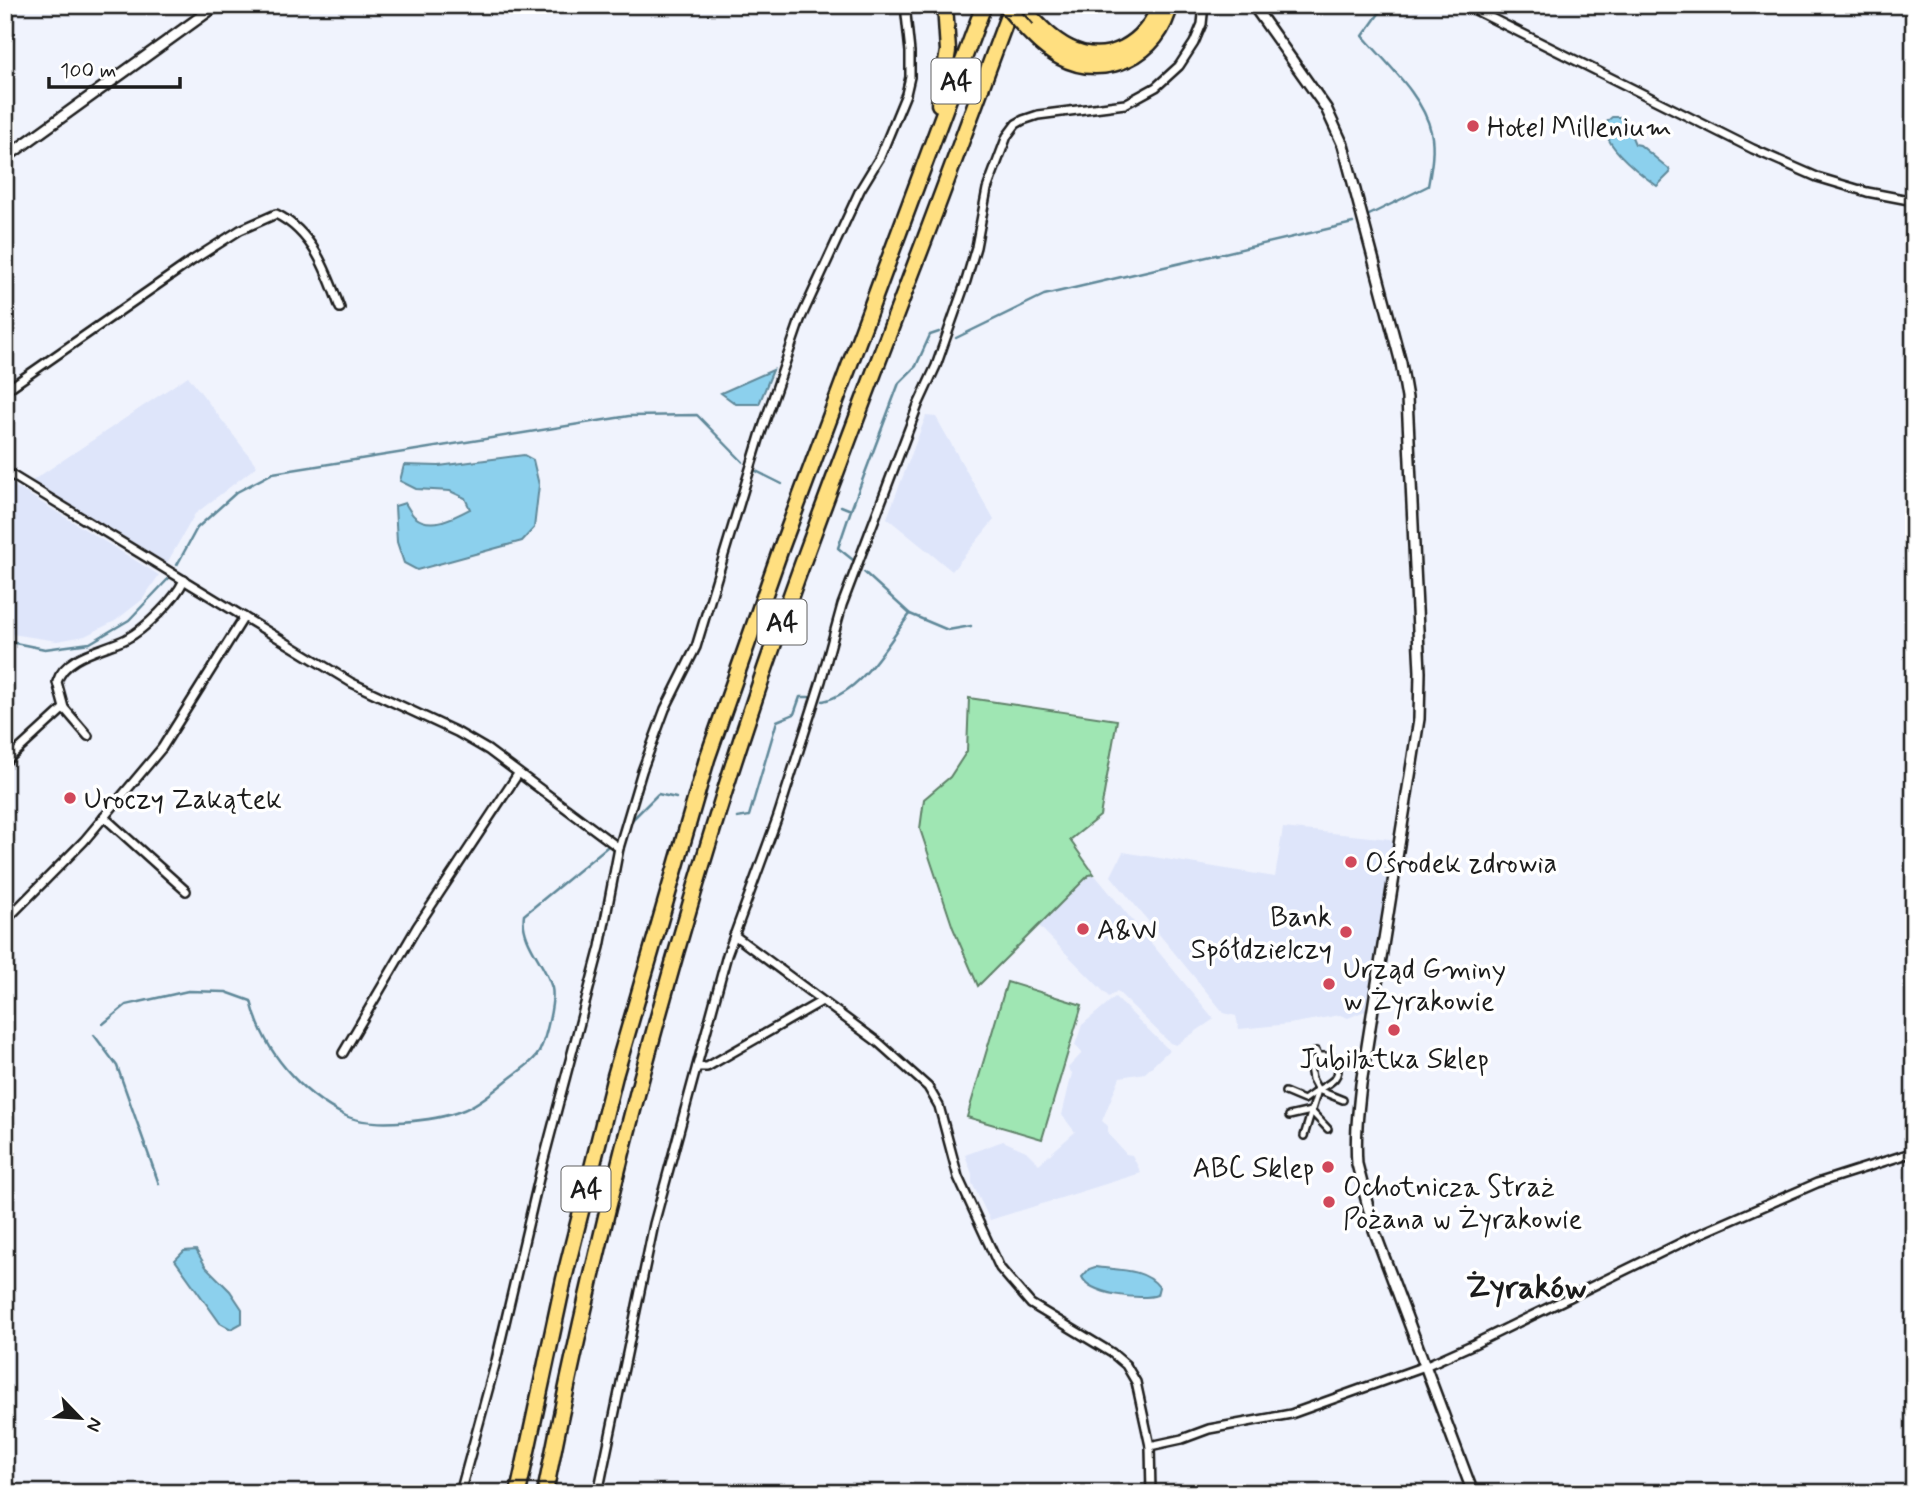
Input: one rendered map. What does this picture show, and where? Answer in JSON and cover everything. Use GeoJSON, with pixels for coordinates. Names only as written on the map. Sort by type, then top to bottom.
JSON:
{"type":"FeatureCollection","features":[{"type":"Feature","properties":{"kind":"highway"},"geometry":{"type":"LineString","coordinates":[[927,157],[946,70],[948,35],[945,5]]}},
{"type":"Feature","properties":{"kind":"highway","name":"A4"},"geometry":{"type":"LineString","coordinates":[[518,1493],[583,1199],[622,1050],[708,759],[779,551],[984,5]]}},
{"type":"Feature","properties":{"kind":"highway","name":"A4"},"geometry":{"type":"LineString","coordinates":[[545,1493],[581,1322],[646,1061],[732,768],[796,582],[1005,13],[1013,5]]}},
{"type":"Feature","properties":{"kind":"highway"},"geometry":{"type":"LineString","coordinates":[[1020,5],[1044,47],[1061,58],[1079,64],[1106,66],[1133,57],[1148,46],[1165,22],[1170,5]]}},
{"type":"Feature","properties":{"kind":"highway"},"geometry":{"type":"LineString","coordinates":[[1005,13],[1030,24],[1067,47],[1082,53],[1100,55],[1116,52],[1135,41],[1152,23],[1158,5]]}},
{"type":"Feature","properties":{"kind":"street"},"geometry":{"type":"LineString","coordinates":[[5,158],[217,5]]}},
{"type":"Feature","properties":{"kind":"street"},"geometry":{"type":"LineString","coordinates":[[460,1493],[600,947],[618,848],[665,709],[696,647],[760,436],[800,320],[860,190],[880,157],[906,94],[910,76],[910,52],[905,5]]}},
{"type":"Feature","properties":{"kind":"street"},"geometry":{"type":"LineString","coordinates":[[598,1493],[654,1224],[734,935],[786,791],[842,605],[918,405],[936,366],[966,281],[976,247],[987,189],[1007,136],[1016,124],[1030,118],[1125,103],[1156,87],[1179,66],[1194,43],[1202,24],[1204,5]]}},
{"type":"Feature","properties":{"kind":"street"},"geometry":{"type":"LineString","coordinates":[[1253,5],[1326,108],[1343,145],[1408,398],[1420,673],[1419,719],[1361,1084],[1356,1121],[1356,1153],[1374,1230],[1474,1493]]}},
{"type":"Feature","properties":{"kind":"street"},"geometry":{"type":"LineString","coordinates":[[1465,5],[1817,177],[1867,192],[1914,201]]}},
{"type":"Feature","properties":{"kind":"street"},"geometry":{"type":"LineString","coordinates":[[5,391],[193,260],[240,230],[276,214],[294,223],[310,243],[331,282],[340,309]]}},
{"type":"Feature","properties":{"kind":"street"},"geometry":{"type":"LineString","coordinates":[[5,471],[352,683],[457,732],[488,750],[618,848]]}},
{"type":"Feature","properties":{"kind":"street"},"geometry":{"type":"LineString","coordinates":[[88,736],[64,708],[57,682],[65,667],[135,633],[178,593],[184,580]]}},
{"type":"Feature","properties":{"kind":"street"},"geometry":{"type":"LineString","coordinates":[[5,921],[84,841],[162,748],[244,617]]}},
{"type":"Feature","properties":{"kind":"street"},"geometry":{"type":"LineString","coordinates":[[5,762],[64,708]]}},
{"type":"Feature","properties":{"kind":"street"},"geometry":{"type":"LineString","coordinates":[[343,1053],[418,927],[518,774]]}},
{"type":"Feature","properties":{"kind":"street"},"geometry":{"type":"LineString","coordinates":[[104,817],[186,891]]}},
{"type":"Feature","properties":{"kind":"street"},"geometry":{"type":"LineString","coordinates":[[734,935],[878,1043],[928,1087],[939,1106],[958,1177],[1000,1268],[1031,1304],[1112,1353],[1126,1365],[1136,1381],[1150,1446],[1151,1493]]}},
{"type":"Feature","properties":{"kind":"street"},"geometry":{"type":"LineString","coordinates":[[697,1067],[707,1067],[822,1002]]}},
{"type":"Feature","properties":{"kind":"street"},"geometry":{"type":"LineString","coordinates":[[1285,1092],[1304,1100],[1318,1090],[1336,1079],[1340,1061],[1331,1056],[1317,1054],[1310,1067],[1318,1090],[1343,1100]]}},
{"type":"Feature","properties":{"kind":"street"},"geometry":{"type":"LineString","coordinates":[[1304,1136],[1318,1090]]}},
{"type":"Feature","properties":{"kind":"street"},"geometry":{"type":"LineString","coordinates":[[1289,1116],[1311,1111]]}},
{"type":"Feature","properties":{"kind":"street"},"geometry":{"type":"LineString","coordinates":[[1311,1111],[1328,1129]]}},
{"type":"Feature","properties":{"kind":"street"},"geometry":{"type":"LineString","coordinates":[[1150,1446],[1182,1439],[1209,1429],[1291,1414],[1425,1366],[1693,1237],[1805,1188],[1914,1152]]}},
{"type":"Feature","properties":{"kind":"shaded area"},"geometry":{"type":"Polygon","coordinates":[[[188,376],[257,466],[195,514],[167,563],[32,481],[188,376]]]}},
{"type":"Feature","properties":{"kind":"shaded area"},"geometry":{"type":"Polygon","coordinates":[[[926,416],[936,417],[994,520],[952,571],[887,518],[926,416]]]}},
{"type":"Feature","properties":{"kind":"shaded area"},"geometry":{"type":"Polygon","coordinates":[[[5,480],[159,575],[142,600],[115,621],[85,636],[57,641],[5,633],[5,480]]]}},
{"type":"Feature","properties":{"kind":"shaded area"},"geometry":{"type":"Polygon","coordinates":[[[1283,828],[1390,839],[1394,843],[1365,1011],[1348,1018],[1340,1015],[1239,1029],[1236,1016],[1224,1013],[1111,876],[1123,852],[1275,877],[1283,828]]]}},
{"type":"Feature","properties":{"kind":"shaded area"},"geometry":{"type":"Polygon","coordinates":[[[1094,874],[1214,1019],[1176,1045],[1170,1043],[1117,991],[1109,997],[1039,926],[1089,875],[1094,874]]]}},
{"type":"Feature","properties":{"kind":"shaded area"},"geometry":{"type":"Polygon","coordinates":[[[1115,997],[1169,1050],[1145,1073],[1120,1077],[1102,1121],[1108,1126],[1108,1134],[1126,1154],[1132,1155],[1141,1173],[990,1220],[972,1183],[972,1174],[965,1155],[1003,1141],[1026,1151],[1039,1164],[1075,1132],[1062,1115],[1072,1073],[1068,1068],[1082,1053],[1075,1045],[1082,1025],[1115,997]]]}},
{"type":"Feature","properties":{"kind":"green space"},"geometry":{"type":"Polygon","coordinates":[[[969,698],[1117,720],[1100,816],[1070,840],[1094,874],[1089,875],[978,986],[953,928],[920,829],[924,799],[950,777],[967,751],[969,698]]]}},
{"type":"Feature","properties":{"kind":"green space"},"geometry":{"type":"Polygon","coordinates":[[[1007,982],[1082,1005],[1042,1139],[967,1117],[1007,982]]]}},
{"type":"Feature","properties":{"kind":"water"},"geometry":{"type":"Polygon","coordinates":[[[1612,117],[1621,117],[1635,144],[1640,145],[1669,169],[1670,173],[1657,186],[1611,144],[1606,134],[1606,124],[1612,117]]]}},
{"type":"Feature","properties":{"kind":"water"},"geometry":{"type":"Polygon","coordinates":[[[773,370],[759,404],[736,404],[721,393],[773,370]]]}},
{"type":"Feature","properties":{"kind":"water"},"geometry":{"type":"Polygon","coordinates":[[[524,455],[533,460],[539,485],[534,528],[522,541],[417,570],[404,563],[397,542],[395,506],[405,503],[415,517],[428,522],[443,521],[470,509],[465,498],[450,491],[416,489],[400,481],[404,465],[439,466],[524,455]]]}},
{"type":"Feature","properties":{"kind":"water"},"geometry":{"type":"Polygon","coordinates":[[[196,1250],[206,1267],[230,1291],[242,1309],[242,1323],[231,1329],[220,1323],[175,1260],[184,1251],[196,1250]]]}},
{"type":"Feature","properties":{"kind":"water"},"geometry":{"type":"Polygon","coordinates":[[[1095,1267],[1130,1271],[1146,1276],[1159,1287],[1157,1295],[1116,1295],[1094,1288],[1082,1277],[1095,1267]]]}},
{"type":"Feature","properties":{"kind":"waterway"},"geometry":{"type":"LineString","coordinates":[[1369,215],[1428,186],[1433,146],[1431,132],[1421,106],[1363,36],[1385,5]]}},
{"type":"Feature","properties":{"kind":"waterway"},"geometry":{"type":"LineString","coordinates":[[956,338],[1044,295],[1353,223]]}},
{"type":"Feature","properties":{"kind":"waterway"},"geometry":{"type":"LineString","coordinates":[[851,510],[899,383],[916,366],[930,335],[939,332]]}},
{"type":"Feature","properties":{"kind":"waterway"},"geometry":{"type":"LineString","coordinates":[[177,565],[197,528],[237,492],[273,473],[629,416],[697,415],[743,462]]}},
{"type":"Feature","properties":{"kind":"waterway"},"geometry":{"type":"LineString","coordinates":[[756,471],[782,484]]}},
{"type":"Feature","properties":{"kind":"waterway"},"geometry":{"type":"LineString","coordinates":[[841,506],[851,510],[838,548],[853,560]]}},
{"type":"Feature","properties":{"kind":"waterway"},"geometry":{"type":"LineString","coordinates":[[864,572],[910,614],[948,630],[971,626]]}},
{"type":"Feature","properties":{"kind":"waterway"},"geometry":{"type":"LineString","coordinates":[[5,641],[45,649],[90,643],[129,620],[169,578]]}},
{"type":"Feature","properties":{"kind":"waterway"},"geometry":{"type":"LineString","coordinates":[[823,701],[837,696],[862,677],[910,614]]}},
{"type":"Feature","properties":{"kind":"waterway"},"geometry":{"type":"LineString","coordinates":[[737,818],[749,816],[777,721],[794,714],[800,697],[809,697]]}},
{"type":"Feature","properties":{"kind":"waterway"},"geometry":{"type":"LineString","coordinates":[[633,819],[658,794],[676,798]]}},
{"type":"Feature","properties":{"kind":"waterway"},"geometry":{"type":"LineString","coordinates":[[103,1024],[126,1005],[188,991],[226,992],[251,1001],[264,1037],[274,1053],[299,1083],[329,1107],[357,1120],[371,1122],[403,1122],[450,1115],[473,1106],[529,1063],[540,1050],[553,994],[549,979],[529,943],[524,915],[607,847]]}},
{"type":"Feature","properties":{"kind":"waterway"},"geometry":{"type":"LineString","coordinates":[[94,1035],[117,1066],[159,1184]]}},
{"type":"Feature","properties":{"kind":"place","name":"Hotel Millenium"},"geometry":{"type":"Point","coordinates":[1473,126]}},
{"type":"Feature","properties":{"kind":"place","name":"Uroczy Zakątek"},"geometry":{"type":"Point","coordinates":[70,798]}},
{"type":"Feature","properties":{"kind":"place","name":"Ośrodek zdrowia"},"geometry":{"type":"Point","coordinates":[1351,862]}},
{"type":"Feature","properties":{"kind":"place","name":"A&W"},"geometry":{"type":"Point","coordinates":[1083,929]}},
{"type":"Feature","properties":{"kind":"place","name":"Bank Spółdzielczy"},"geometry":{"type":"Point","coordinates":[1346,932]}},
{"type":"Feature","properties":{"kind":"place","name":"Urząd Gminy w Żyrakowie"},"geometry":{"type":"Point","coordinates":[1329,984]}},
{"type":"Feature","properties":{"kind":"place","name":"Jubilatka Sklep"},"geometry":{"type":"Point","coordinates":[1394,1030]}},
{"type":"Feature","properties":{"kind":"place","name":"ABC Sklep"},"geometry":{"type":"Point","coordinates":[1328,1167]}},
{"type":"Feature","properties":{"kind":"place","name":"Ochotnicza Straż Pożana w Żyrakowie"},"geometry":{"type":"Point","coordinates":[1329,1202]}},
{"type":"Feature","properties":{"kind":"district","name":"Żyraków"},"geometry":{"type":"Point","coordinates":[1526,1286]}}]}
